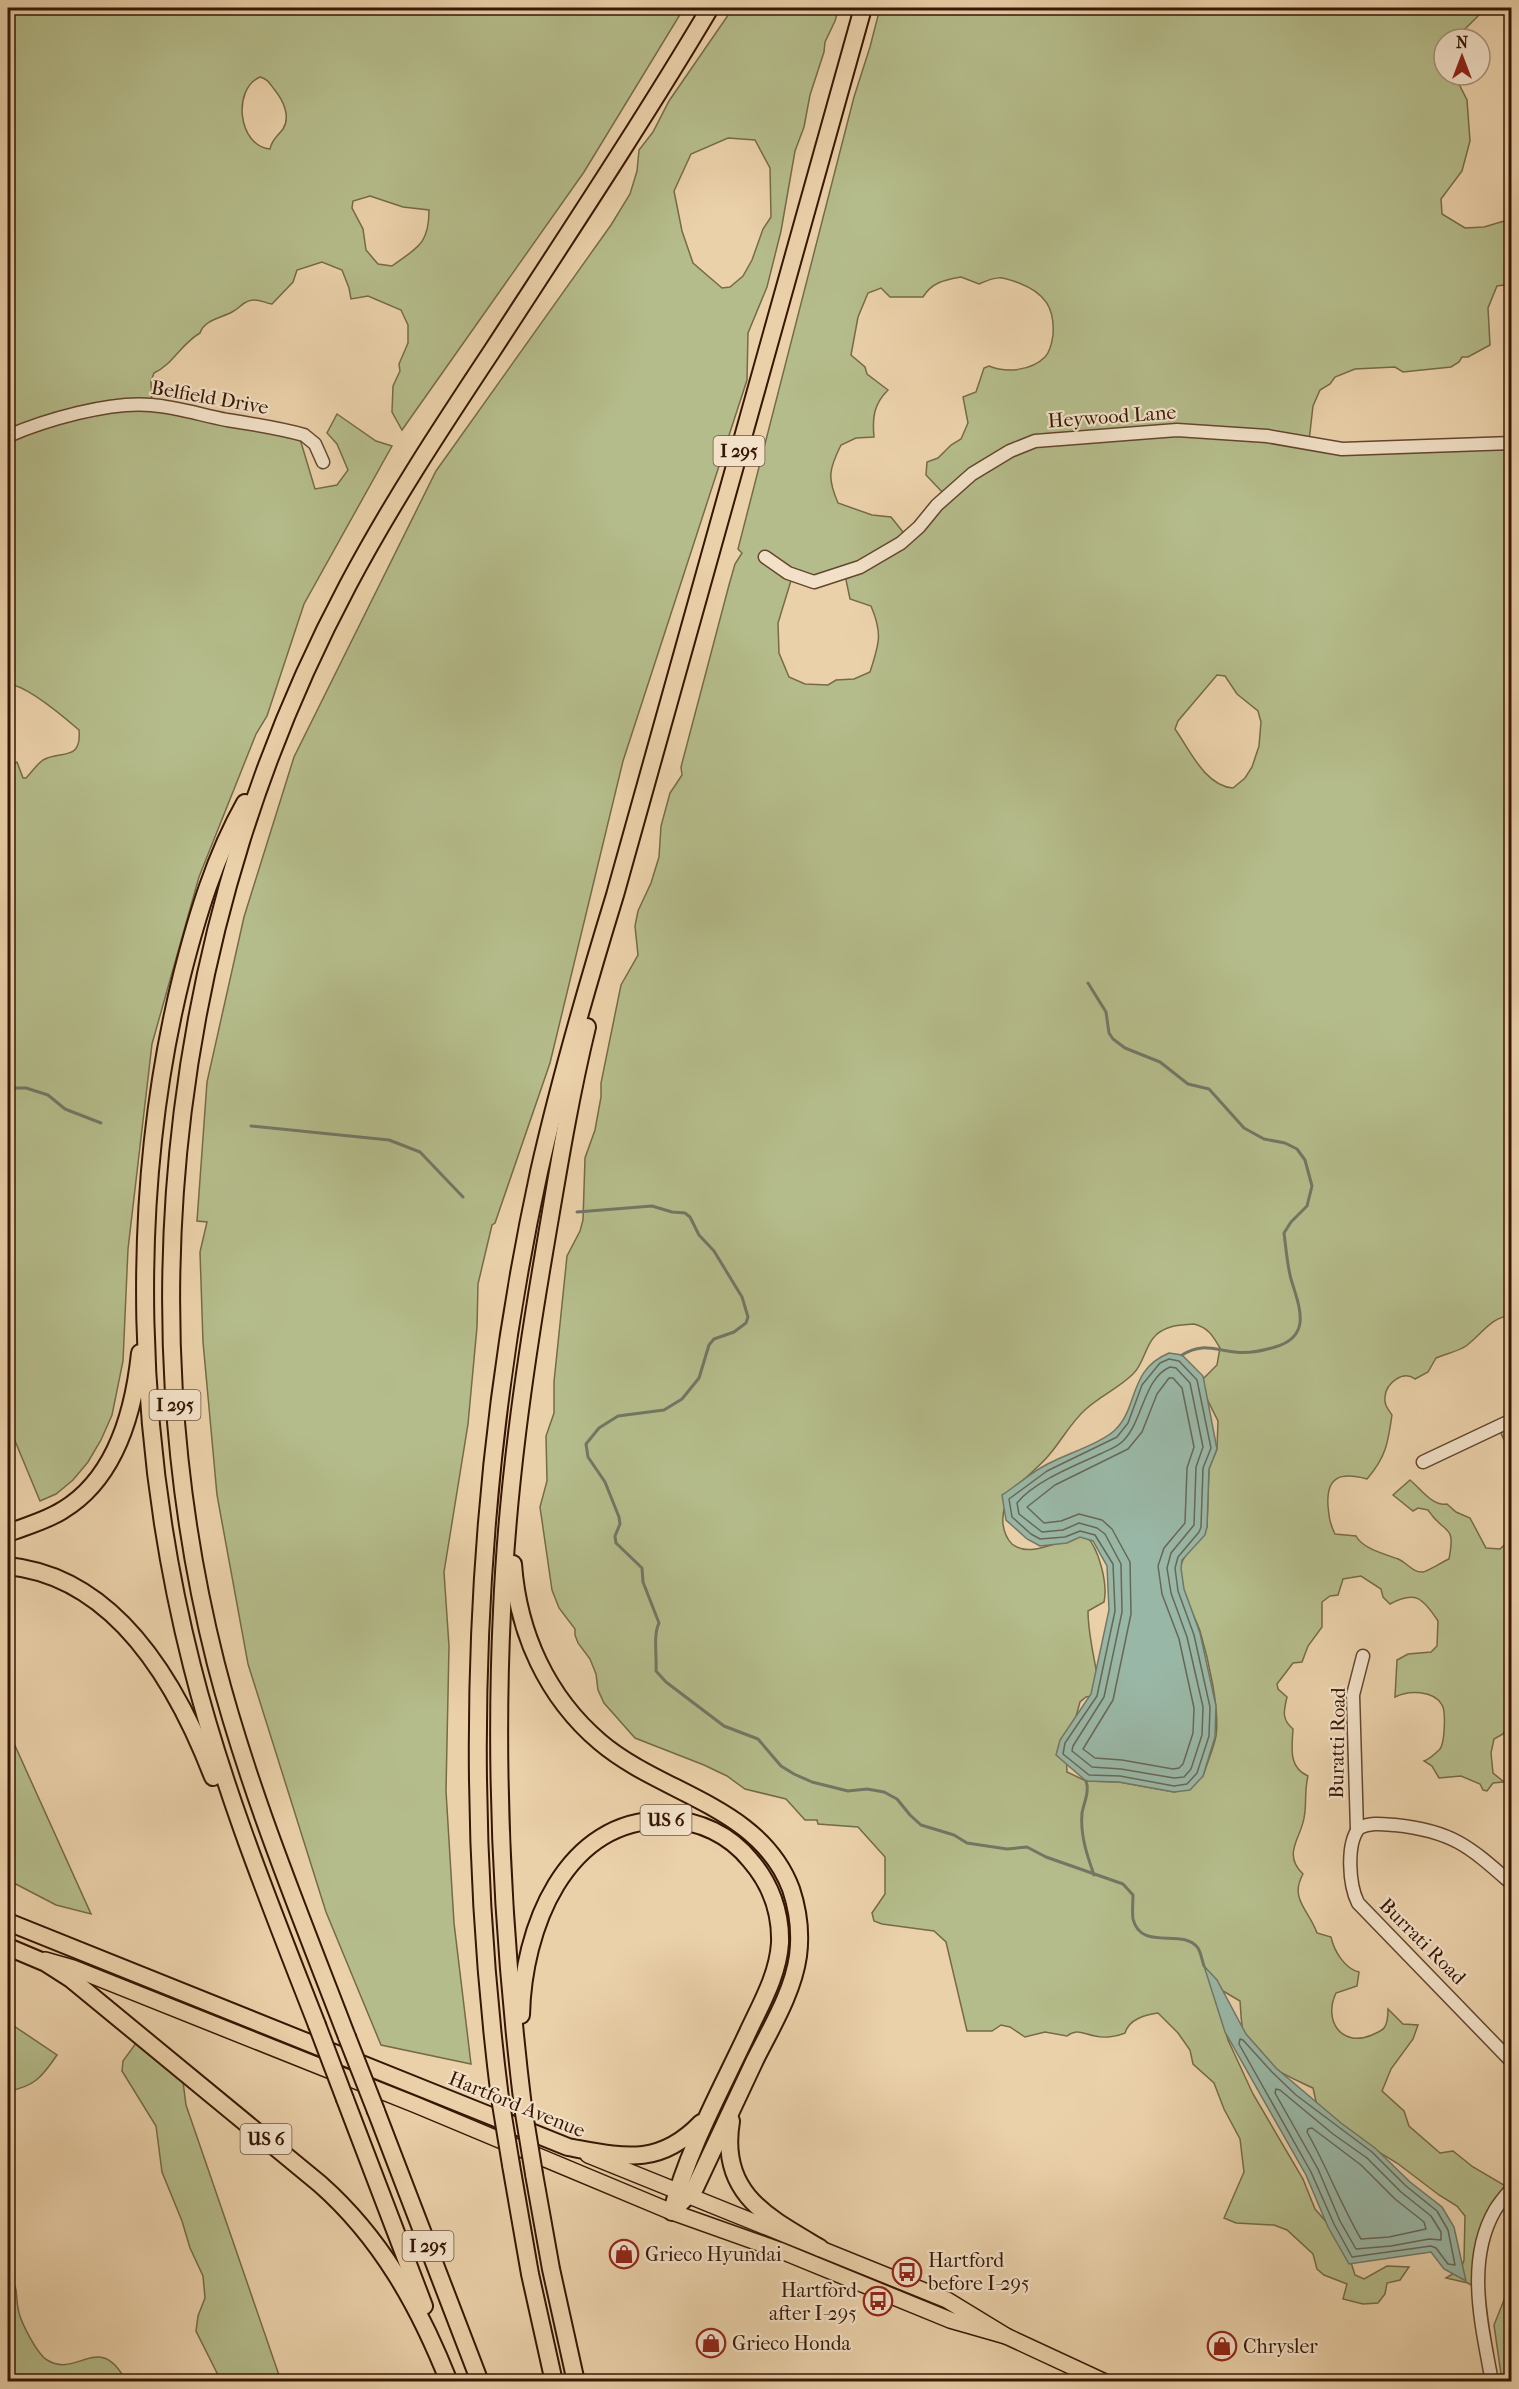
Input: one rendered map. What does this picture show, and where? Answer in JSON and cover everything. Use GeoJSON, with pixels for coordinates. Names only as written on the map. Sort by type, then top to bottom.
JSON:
{"type":"FeatureCollection","features":[{"type":"Feature","properties":{"kind":"highway","name":"I 295"},"geometry":{"type":"LineString","coordinates":[[480,2382],[258,1803],[223,1689],[195,1562],[184,1492],[174,1386],[172,1243],[176,1172],[188,1066],[206,973],[226,892],[269,758],[323,633],[394,503],[622,150],[710,8]]}},
{"type":"Feature","properties":{"kind":"highway","name":"I 295"},"geometry":{"type":"LineString","coordinates":[[554,2382],[528,2265],[500,2098],[483,1919],[477,1788],[480,1633],[491,1478],[507,1348],[540,1172],[574,1033],[615,895],[863,8]]}},
{"type":"Feature","properties":{"kind":"highway"},"geometry":{"type":"LineString","coordinates":[[269,758],[240,811],[202,904],[178,990],[159,1093],[148,1217],[146,1287],[154,1440],[165,1530],[177,1599],[192,1667],[221,1769],[275,1917],[420,2292],[448,2380]]}},
{"type":"Feature","properties":{"kind":"highway"},"geometry":{"type":"LineString","coordinates":[[523,2107],[506,1944],[499,1789],[502,1609],[517,1431],[532,1324],[563,1140],[615,895]]}},
{"type":"Feature","properties":{"kind":"highway"},"geometry":{"type":"LineString","coordinates":[[8,1533],[45,1520],[72,1505],[94,1483],[112,1455],[125,1426],[134,1395],[146,1287]]}},
{"type":"Feature","properties":{"kind":"highway"},"geometry":{"type":"LineString","coordinates":[[517,1431],[514,1579],[525,1631],[548,1679],[578,1720],[613,1753],[725,1815],[752,1833],[777,1861],[793,1895],[799,1931],[795,1968],[782,2004],[696,2184],[683,2193],[672,2212]]}},
{"type":"Feature","properties":{"kind":"highway"},"geometry":{"type":"LineString","coordinates":[[8,1566],[47,1575],[87,1595],[119,1621],[155,1664],[192,1726],[233,1827],[275,1917]]}},
{"type":"Feature","properties":{"kind":"highway","name":"US 6"},"geometry":{"type":"LineString","coordinates":[[576,2382],[551,2269],[523,2107],[521,2032],[524,1978],[531,1941],[558,1881],[588,1847],[619,1829],[656,1820],[673,1820],[700,1826],[731,1841],[747,1855],[760,1872],[777,1910],[780,1943],[773,1974],[714,2105]]}},
{"type":"Feature","properties":{"kind":"highway","name":"Hartford Avenue"},"geometry":{"type":"LineString","coordinates":[[8,1922],[568,2147]]}},
{"type":"Feature","properties":{"kind":"highway","name":"Hartford Avenue"},"geometry":{"type":"LineString","coordinates":[[8,1947],[25,1954]]}},
{"type":"Feature","properties":{"kind":"highway","name":"US 6"},"geometry":{"type":"LineString","coordinates":[[25,1954],[57,1970],[83,1989],[314,2178],[345,2207],[368,2232],[398,2275],[425,2326],[448,2380]]}},
{"type":"Feature","properties":{"kind":"highway"},"geometry":{"type":"LineString","coordinates":[[735,2101],[729,2129],[729,2147],[732,2165],[742,2190],[760,2211],[820,2248]]}},
{"type":"Feature","properties":{"kind":"highway"},"geometry":{"type":"LineString","coordinates":[[683,2193],[685,2168],[714,2105]]}},
{"type":"Feature","properties":{"kind":"highway"},"geometry":{"type":"LineString","coordinates":[[568,2147],[625,2157],[654,2154],[682,2140],[701,2123],[714,2105]]}},
{"type":"Feature","properties":{"kind":"main road","name":"Hartford Avenue"},"geometry":{"type":"LineString","coordinates":[[25,1954],[73,1968],[405,2101],[672,2212],[779,2250],[950,2320],[1006,2336]]}},
{"type":"Feature","properties":{"kind":"main road","name":"Hartford Avenue"},"geometry":{"type":"LineString","coordinates":[[568,2147],[947,2300],[1006,2336],[1105,2382]]}},
{"type":"Feature","properties":{"kind":"street","name":"Belfield Drive"},"geometry":{"type":"LineString","coordinates":[[8,436],[29,427],[97,410],[123,405],[148,405],[183,409],[304,435],[315,444],[323,462]]}},
{"type":"Feature","properties":{"kind":"street","name":"Heywood Lane"},"geometry":{"type":"LineString","coordinates":[[765,557],[788,573],[814,582],[860,567],[901,543],[919,527],[948,494],[972,474],[1010,451],[1035,441],[1177,430],[1267,436],[1342,449],[1512,443]]}},
{"type":"Feature","properties":{"kind":"street"},"geometry":{"type":"LineString","coordinates":[[1423,1462],[1512,1420]]}},
{"type":"Feature","properties":{"kind":"street","name":"Buratti Road"},"geometry":{"type":"LineString","coordinates":[[1357,1830],[1353,1695],[1363,1656]]}},
{"type":"Feature","properties":{"kind":"street"},"geometry":{"type":"LineString","coordinates":[[1357,1830],[1364,1825],[1378,1823],[1433,1832],[1456,1840],[1478,1854],[1512,1884]]}},
{"type":"Feature","properties":{"kind":"street","name":"Burrati Road"},"geometry":{"type":"LineString","coordinates":[[1357,1830],[1352,1839],[1351,1880],[1358,1903],[1512,2062]]}},
{"type":"Feature","properties":{"kind":"street"},"geometry":{"type":"LineString","coordinates":[[1492,2382],[1478,2289],[1481,2246],[1494,2211],[1512,2188]]}},
{"type":"Feature","properties":{"kind":"green space"},"geometry":{"type":"Polygon","coordinates":[[[8,8],[684,8],[584,172],[402,430],[392,412],[393,386],[408,343],[408,325],[401,310],[368,296],[351,299],[342,270],[322,262],[297,270],[293,282],[272,304],[258,300],[249,301],[209,322],[166,365],[154,373],[151,381],[152,404],[300,439],[315,489],[337,485],[348,470],[337,444],[327,433],[337,414],[376,441],[392,446],[304,604],[267,716],[256,734],[199,877],[152,1044],[128,1249],[123,1361],[112,1415],[88,1462],[73,1480],[56,1494],[40,1501],[8,1424],[8,737],[13,743],[10,753],[12,765],[17,762],[23,778],[26,778],[43,760],[73,751],[79,740],[79,730],[35,696],[8,684],[8,8]],[[260,77],[251,83],[245,93],[242,116],[251,138],[259,146],[270,149],[273,140],[283,129],[286,114],[277,93],[269,82],[260,77]],[[370,196],[353,201],[352,208],[363,229],[366,250],[378,264],[392,266],[415,249],[424,238],[429,210],[403,207],[370,196]]]}},
{"type":"Feature","properties":{"kind":"green space"},"geometry":{"type":"Polygon","coordinates":[[[733,8],[839,8],[825,42],[810,95],[804,127],[795,151],[781,231],[767,287],[748,333],[747,380],[623,761],[550,1063],[495,1223],[492,1225],[478,1284],[477,1327],[468,1424],[444,1572],[449,1646],[446,1791],[454,1923],[471,2064],[381,2045],[326,1912],[248,1664],[217,1495],[203,1342],[200,1252],[207,1222],[197,1221],[207,1082],[244,917],[294,757],[436,471],[611,225],[630,194],[637,171],[639,150],[653,132],[669,101],[733,8]],[[728,138],[691,154],[674,191],[682,231],[693,263],[722,288],[730,287],[743,276],[752,260],[763,229],[771,217],[770,168],[755,140],[728,138]]]}},
{"type":"Feature","properties":{"kind":"green space"},"geometry":{"type":"Polygon","coordinates":[[[880,8],[1497,8],[1485,9],[1467,27],[1432,27],[1432,87],[1460,87],[1467,100],[1470,141],[1462,171],[1441,199],[1442,214],[1465,228],[1484,227],[1511,219],[1511,284],[1497,286],[1488,308],[1490,345],[1468,357],[1462,357],[1451,367],[1403,372],[1395,367],[1355,369],[1335,377],[1330,384],[1320,390],[1313,406],[1309,441],[1336,447],[1511,442],[1511,1316],[1493,1322],[1463,1348],[1436,1358],[1428,1372],[1415,1379],[1405,1376],[1396,1379],[1386,1392],[1385,1400],[1392,1415],[1391,1425],[1385,1449],[1378,1464],[1367,1479],[1350,1476],[1337,1479],[1333,1482],[1328,1496],[1329,1517],[1335,1534],[1356,1536],[1369,1548],[1398,1559],[1419,1572],[1449,1559],[1451,1539],[1448,1530],[1428,1510],[1418,1508],[1413,1511],[1393,1495],[1410,1480],[1432,1500],[1447,1504],[1456,1512],[1470,1518],[1486,1548],[1500,1549],[1511,1539],[1511,1717],[1503,1734],[1494,1739],[1491,1753],[1493,1773],[1504,1782],[1493,1783],[1487,1791],[1483,1790],[1480,1784],[1461,1776],[1439,1778],[1432,1766],[1424,1761],[1439,1750],[1443,1742],[1442,1705],[1433,1696],[1427,1694],[1413,1692],[1395,1697],[1397,1660],[1408,1654],[1431,1652],[1437,1646],[1438,1621],[1428,1607],[1418,1599],[1406,1598],[1390,1604],[1383,1597],[1381,1589],[1361,1576],[1343,1579],[1338,1595],[1330,1596],[1322,1602],[1322,1627],[1308,1646],[1302,1662],[1293,1663],[1277,1684],[1278,1689],[1287,1697],[1284,1714],[1293,1729],[1294,1762],[1297,1768],[1308,1776],[1304,1818],[1293,1853],[1297,1867],[1303,1874],[1299,1883],[1299,1898],[1317,1933],[1331,1937],[1341,1959],[1349,1967],[1359,1972],[1357,1986],[1336,1993],[1332,2013],[1334,2022],[1344,2035],[1351,2038],[1361,2038],[1382,2030],[1387,2021],[1388,2009],[1403,2024],[1418,2025],[1413,2039],[1391,2069],[1382,2091],[1404,2111],[1409,2126],[1440,2153],[1453,2151],[1473,2167],[1509,2188],[1483,2243],[1479,2290],[1468,2283],[1446,2278],[1461,2269],[1464,2260],[1465,2216],[1457,2206],[1397,2163],[1334,2125],[1317,2106],[1313,2088],[1274,2069],[1258,2056],[1245,2039],[1240,2001],[1218,1988],[1221,2016],[1228,2040],[1253,2094],[1303,2179],[1315,2209],[1336,2233],[1348,2253],[1355,2275],[1364,2279],[1387,2266],[1409,2267],[1400,2280],[1387,2283],[1385,2294],[1378,2303],[1363,2304],[1343,2299],[1347,2284],[1324,2275],[1317,2269],[1313,2254],[1287,2230],[1274,2225],[1236,2223],[1224,2218],[1244,2172],[1240,2139],[1224,2109],[1214,2083],[1193,2064],[1190,2050],[1178,2033],[1158,2013],[1138,2018],[1130,2024],[1125,2033],[1110,2037],[1077,2032],[1067,2036],[1045,2032],[1025,2037],[1010,2027],[1001,2025],[992,2031],[967,2031],[946,1942],[934,1931],[874,1921],[872,1913],[885,1894],[885,1857],[858,1827],[818,1824],[817,1820],[805,1820],[786,1799],[745,1789],[727,1776],[704,1765],[635,1738],[604,1703],[590,1659],[578,1643],[575,1629],[559,1608],[552,1590],[540,1507],[547,1481],[546,1436],[554,1413],[554,1382],[567,1256],[583,1220],[585,1158],[595,1130],[601,1083],[621,985],[638,955],[635,926],[638,911],[651,883],[659,857],[661,826],[670,793],[682,775],[681,767],[729,585],[735,564],[742,553],[738,549],[854,97],[880,8]],[[961,277],[935,285],[923,297],[890,297],[881,288],[868,293],[858,317],[851,355],[865,367],[867,374],[888,390],[875,411],[874,437],[856,438],[841,445],[832,467],[832,487],[838,503],[872,515],[891,517],[907,537],[945,495],[926,475],[927,462],[938,458],[961,439],[968,423],[963,397],[976,392],[984,368],[989,366],[1010,370],[1026,368],[1047,355],[1052,341],[1053,325],[1050,309],[1036,292],[1003,278],[995,278],[979,284],[961,277]],[[793,574],[778,623],[779,653],[789,677],[805,684],[828,685],[836,680],[854,679],[870,672],[878,639],[877,624],[871,606],[850,599],[845,575],[816,581],[793,574]],[[1217,675],[1178,721],[1175,729],[1206,774],[1223,786],[1233,788],[1245,778],[1252,767],[1259,746],[1261,722],[1258,711],[1237,694],[1225,676],[1217,675]],[[1194,1324],[1169,1327],[1156,1335],[1149,1344],[1137,1370],[1081,1414],[1042,1463],[1011,1493],[1003,1512],[1003,1524],[1007,1537],[1012,1544],[1020,1548],[1029,1550],[1086,1536],[1098,1557],[1105,1586],[1104,1602],[1088,1611],[1089,1632],[1100,1695],[1086,1697],[1080,1702],[1066,1753],[1067,1772],[1086,1781],[1119,1782],[1179,1791],[1203,1776],[1216,1736],[1215,1698],[1210,1669],[1200,1631],[1183,1590],[1180,1573],[1183,1560],[1202,1537],[1207,1527],[1209,1469],[1217,1449],[1218,1421],[1205,1395],[1203,1379],[1217,1365],[1220,1348],[1207,1330],[1194,1324]]]}},
{"type":"Feature","properties":{"kind":"green space"},"geometry":{"type":"Polygon","coordinates":[[[1511,1420],[1511,1451],[1498,1427],[1511,1420]]]}},
{"type":"Feature","properties":{"kind":"green space"},"geometry":{"type":"Polygon","coordinates":[[[8,1730],[91,1914],[56,1905],[8,1880],[8,1730]]]}},
{"type":"Feature","properties":{"kind":"green space"},"geometry":{"type":"Polygon","coordinates":[[[8,2022],[57,2055],[37,2080],[25,2087],[8,2091],[8,2022]]]}},
{"type":"Feature","properties":{"kind":"green space"},"geometry":{"type":"Polygon","coordinates":[[[139,2039],[182,2074],[186,2105],[281,2381],[221,2381],[196,2331],[198,2316],[205,2298],[203,2276],[190,2248],[182,2221],[162,2172],[156,2126],[122,2071],[123,2061],[139,2039]]]}},
{"type":"Feature","properties":{"kind":"green space"},"geometry":{"type":"Polygon","coordinates":[[[8,2274],[16,2289],[23,2324],[43,2357],[58,2364],[69,2364],[97,2357],[107,2359],[116,2366],[126,2381],[8,2381],[8,2274]]]}},
{"type":"Feature","properties":{"kind":"green space"},"geometry":{"type":"Polygon","coordinates":[[[1504,2300],[1511,2304],[1511,2381],[1502,2381],[1494,2325],[1504,2300]]]}},
{"type":"Feature","properties":{"kind":"water"},"geometry":{"type":"Polygon","coordinates":[[[1169,1353],[1182,1355],[1203,1376],[1217,1449],[1209,1469],[1205,1535],[1182,1560],[1181,1568],[1184,1589],[1200,1633],[1216,1706],[1215,1737],[1203,1776],[1190,1790],[1174,1792],[1119,1782],[1086,1781],[1056,1755],[1060,1740],[1091,1694],[1109,1610],[1107,1566],[1093,1541],[1080,1537],[1067,1543],[1040,1546],[1027,1539],[1006,1520],[1002,1495],[1038,1469],[1101,1440],[1115,1430],[1123,1421],[1140,1379],[1147,1369],[1156,1360],[1169,1353]]]}},
{"type":"Feature","properties":{"kind":"water"},"geometry":{"type":"Polygon","coordinates":[[[1204,1966],[1217,1980],[1246,2034],[1276,2068],[1341,2123],[1375,2148],[1410,2182],[1442,2207],[1454,2227],[1466,2281],[1444,2269],[1431,2252],[1349,2264],[1328,2227],[1306,2175],[1225,2032],[1204,1966]]]}},
{"type":"Feature","properties":{"kind":"waterway"},"geometry":{"type":"LineString","coordinates":[[1088,983],[1106,1012],[1109,1033],[1113,1039],[1125,1048],[1160,1062],[1188,1084],[1209,1089],[1244,1128],[1264,1139],[1285,1143],[1297,1149],[1305,1160],[1312,1186],[1307,1206],[1291,1222],[1284,1233],[1290,1273],[1299,1309],[1299,1328],[1295,1336],[1275,1347],[1255,1352],[1240,1353],[1201,1348],[1182,1355]]}},
{"type":"Feature","properties":{"kind":"waterway"},"geometry":{"type":"LineString","coordinates":[[8,1088],[26,1088],[48,1095],[65,1109],[101,1123]]}},
{"type":"Feature","properties":{"kind":"waterway"},"geometry":{"type":"LineString","coordinates":[[251,1126],[389,1140],[420,1152],[463,1197]]}},
{"type":"Feature","properties":{"kind":"waterway"},"geometry":{"type":"LineString","coordinates":[[577,1212],[652,1206],[685,1213],[690,1217],[699,1235],[714,1251],[742,1297],[748,1317],[746,1323],[734,1332],[714,1339],[709,1345],[699,1378],[682,1399],[664,1410],[618,1416],[599,1428],[586,1444],[588,1457],[605,1482],[619,1517],[616,1543],[642,1568],[643,1582],[659,1623],[656,1640],[656,1671],[666,1682],[724,1726],[758,1739],[781,1766],[794,1774],[812,1782],[848,1791],[867,1789],[884,1792],[897,1799],[921,1825],[954,1835],[967,1843],[1007,1849],[1027,1847],[1046,1857],[1123,1884],[1133,1895],[1133,1919],[1137,1929],[1153,1937],[1183,1939],[1191,1942],[1198,1948],[1204,1966]]}},
{"type":"Feature","properties":{"kind":"waterway"},"geometry":{"type":"LineString","coordinates":[[1086,1781],[1082,1829],[1094,1875]]}},
{"type":"Feature","properties":{"kind":"place","name":"Grieco Hyundai"},"geometry":{"type":"Point","coordinates":[624,2254]}},
{"type":"Feature","properties":{"kind":"place","name":"Hartford before I-295"},"geometry":{"type":"Point","coordinates":[907,2272]}},
{"type":"Feature","properties":{"kind":"place","name":"Hartford after I-295"},"geometry":{"type":"Point","coordinates":[878,2301]}},
{"type":"Feature","properties":{"kind":"place","name":"Grieco Honda"},"geometry":{"type":"Point","coordinates":[711,2343]}},
{"type":"Feature","properties":{"kind":"place","name":"Chrysler"},"geometry":{"type":"Point","coordinates":[1222,2346]}}]}
